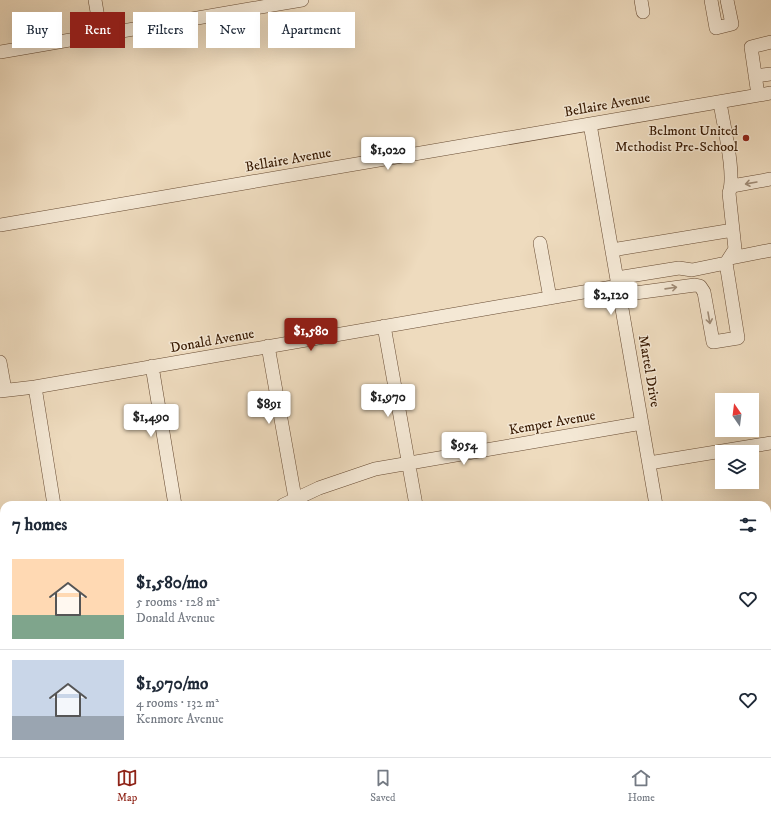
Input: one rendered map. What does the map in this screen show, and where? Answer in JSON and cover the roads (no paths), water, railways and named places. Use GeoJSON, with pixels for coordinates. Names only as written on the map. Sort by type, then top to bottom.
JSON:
{"type":"FeatureCollection","features":[{"type":"Feature","properties":{"kind":"street"},"geometry":{"type":"LineString","coordinates":[[95,0],[97,12]]}},
{"type":"Feature","properties":{"kind":"street"},"geometry":{"type":"LineString","coordinates":[[125,29],[226,6],[302,0]]}},
{"type":"Feature","properties":{"kind":"street"},"geometry":{"type":"LineString","coordinates":[[711,0],[716,28],[732,24],[727,0]]}},
{"type":"Feature","properties":{"kind":"street"},"geometry":{"type":"LineString","coordinates":[[0,52],[70,40]]}},
{"type":"Feature","properties":{"kind":"street"},"geometry":{"type":"LineString","coordinates":[[765,94],[755,76],[751,47],[771,42]]}},
{"type":"Feature","properties":{"kind":"street"},"geometry":{"type":"LineString","coordinates":[[755,76],[771,74]]}},
{"type":"Feature","properties":{"kind":"street","name":"Bellaire Avenue"},"geometry":{"type":"LineString","coordinates":[[0,225],[765,94]]}},
{"type":"Feature","properties":{"kind":"street"},"geometry":{"type":"LineString","coordinates":[[618,286],[700,286],[704,292],[713,342],[738,338],[728,260],[735,249],[729,193],[732,186],[720,102]]}},
{"type":"Feature","properties":{"kind":"street","name":"Martel Drive"},"geometry":{"type":"LineString","coordinates":[[590,124],[655,501]]}},
{"type":"Feature","properties":{"kind":"street"},"geometry":{"type":"LineString","coordinates":[[732,186],[771,179]]}},
{"type":"Feature","properties":{"kind":"street"},"geometry":{"type":"LineString","coordinates":[[612,250],[733,230]]}},
{"type":"Feature","properties":{"kind":"street"},"geometry":{"type":"LineString","coordinates":[[540,243],[550,298]]}},
{"type":"Feature","properties":{"kind":"street"},"geometry":{"type":"LineString","coordinates":[[618,286],[685,269],[771,250]]}},
{"type":"Feature","properties":{"kind":"street"},"geometry":{"type":"LineString","coordinates":[[685,269],[695,285]]}},
{"type":"Feature","properties":{"kind":"street","name":"Donald Avenue"},"geometry":{"type":"LineString","coordinates":[[3,391],[34,387],[618,286]]}},
{"type":"Feature","properties":{"kind":"street"},"geometry":{"type":"LineString","coordinates":[[384,326],[415,501]]}},
{"type":"Feature","properties":{"kind":"street"},"geometry":{"type":"LineString","coordinates":[[268,346],[295,498]]}},
{"type":"Feature","properties":{"kind":"street"},"geometry":{"type":"LineString","coordinates":[[0,362],[3,391]]}},
{"type":"Feature","properties":{"kind":"street"},"geometry":{"type":"LineString","coordinates":[[152,366],[175,501]]}},
{"type":"Feature","properties":{"kind":"street"},"geometry":{"type":"LineString","coordinates":[[34,387],[53,501]]}},
{"type":"Feature","properties":{"kind":"street","name":"Kemper Avenue"},"geometry":{"type":"LineString","coordinates":[[290,501],[347,478],[408,463],[642,423]]}},
{"type":"Feature","properties":{"kind":"street"},"geometry":{"type":"LineString","coordinates":[[649,463],[771,443]]}},
{"type":"Feature","properties":{"kind":"place","name":"Belmont United Methodist Pre-School"},"geometry":{"type":"Point","coordinates":[746,138]}}]}
